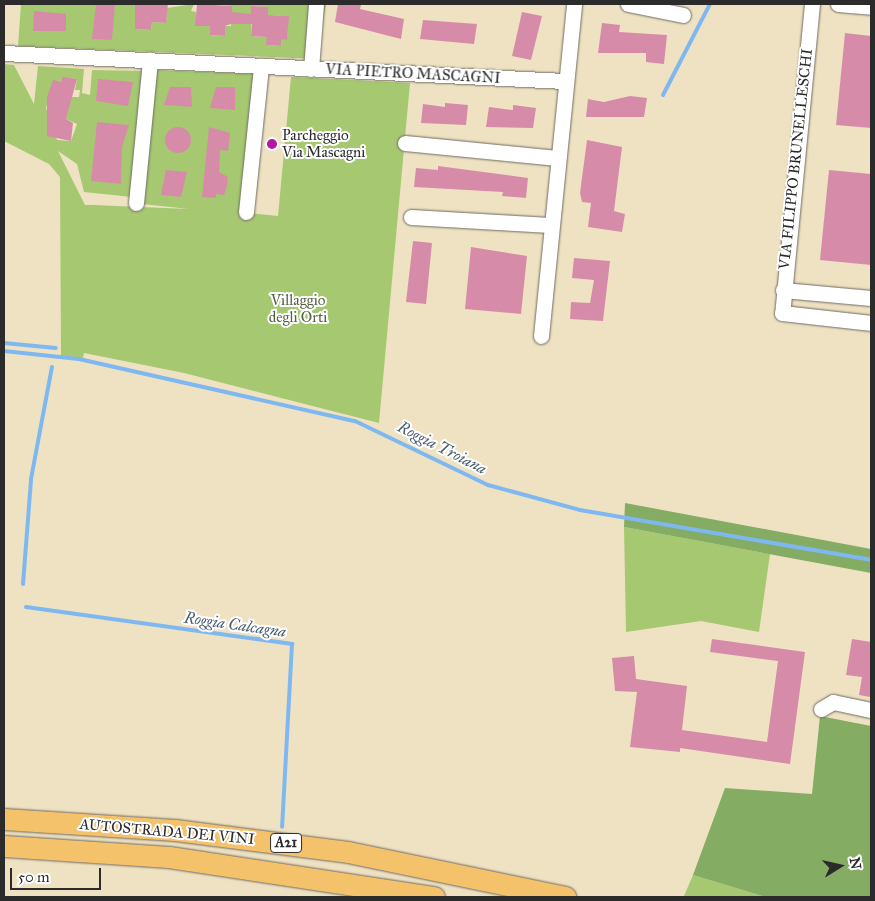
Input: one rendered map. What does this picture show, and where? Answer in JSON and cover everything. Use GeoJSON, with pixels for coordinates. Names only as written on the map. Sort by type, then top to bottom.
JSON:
{"type":"FeatureCollection","features":[{"type":"Feature","properties":{"kind":"highway","name":"AUTOSTRADA DEI VINI"},"geometry":{"type":"LineString","coordinates":[[4,819],[175,830],[320,848],[565,897]]}},
{"type":"Feature","properties":{"kind":"highway","name":"AUTOSTRADA DEI VINI"},"geometry":{"type":"LineString","coordinates":[[4,846],[179,858],[434,897]]}},
{"type":"Feature","properties":{"kind":"street"},"geometry":{"type":"LineString","coordinates":[[311,69],[316,4]]}},
{"type":"Feature","properties":{"kind":"street"},"geometry":{"type":"LineString","coordinates":[[541,336],[564,81],[574,4]]}},
{"type":"Feature","properties":{"kind":"street"},"geometry":{"type":"LineString","coordinates":[[628,4],[683,15]]}},
{"type":"Feature","properties":{"kind":"street","name":"VIA FILIPPO BRUNELLESCHI"},"geometry":{"type":"LineString","coordinates":[[812,4],[782,314],[871,323]]}},
{"type":"Feature","properties":{"kind":"street"},"geometry":{"type":"LineString","coordinates":[[838,4],[871,7]]}},
{"type":"Feature","properties":{"kind":"street","name":"VIA PIETRO MASCAGNI"},"geometry":{"type":"LineString","coordinates":[[4,53],[564,81]]}},
{"type":"Feature","properties":{"kind":"street"},"geometry":{"type":"LineString","coordinates":[[136,203],[150,60]]}},
{"type":"Feature","properties":{"kind":"street"},"geometry":{"type":"LineString","coordinates":[[246,212],[261,66]]}},
{"type":"Feature","properties":{"kind":"street"},"geometry":{"type":"LineString","coordinates":[[405,143],[557,158]]}},
{"type":"Feature","properties":{"kind":"street"},"geometry":{"type":"LineString","coordinates":[[411,217],[550,225]]}},
{"type":"Feature","properties":{"kind":"street"},"geometry":{"type":"LineString","coordinates":[[783,290],[871,298]]}},
{"type":"Feature","properties":{"kind":"street"},"geometry":{"type":"LineString","coordinates":[[821,709],[833,702],[871,710]]}},
{"type":"Feature","properties":{"kind":"green space"},"geometry":{"type":"Polygon","coordinates":[[[21,4],[135,4],[135,29],[151,30],[152,22],[166,23],[167,8],[194,4],[191,11],[196,12],[196,26],[210,26],[210,35],[224,36],[225,26],[231,26],[232,6],[212,4],[326,4],[317,59],[18,46],[21,4]],[[252,6],[251,36],[267,37],[267,45],[281,46],[282,39],[287,39],[288,16],[268,15],[268,7],[252,6]]]}},
{"type":"Feature","properties":{"kind":"green space","name":"Villaggio degli Orti"},"geometry":{"type":"Polygon","coordinates":[[[4,64],[14,65],[34,104],[38,66],[84,69],[82,93],[90,95],[92,70],[145,71],[132,197],[84,192],[77,164],[58,151],[85,205],[189,209],[142,204],[156,70],[254,74],[240,212],[278,216],[291,77],[410,83],[379,423],[184,373],[84,353],[83,358],[61,356],[60,177],[49,164],[4,141],[4,64]],[[62,78],[62,82],[53,81],[46,108],[57,140],[71,141],[77,124],[66,119],[71,97],[79,97],[80,90],[75,90],[77,79],[62,78]]]}},
{"type":"Feature","properties":{"kind":"green space"},"geometry":{"type":"Polygon","coordinates":[[[625,503],[871,549],[871,573],[624,527],[625,503]]]}},
{"type":"Feature","properties":{"kind":"green space"},"geometry":{"type":"Polygon","coordinates":[[[624,527],[770,554],[759,632],[701,621],[626,632],[624,527]]]}},
{"type":"Feature","properties":{"kind":"green space"},"geometry":{"type":"Polygon","coordinates":[[[820,716],[871,726],[871,897],[766,897],[693,875],[725,788],[812,794],[820,716]]]}},
{"type":"Feature","properties":{"kind":"green space"},"geometry":{"type":"Polygon","coordinates":[[[693,875],[766,897],[684,896],[693,875]]]}},
{"type":"Feature","properties":{"kind":"building"},"geometry":{"type":"Polygon","coordinates":[[[96,4],[115,4],[112,40],[92,39],[96,4]]]}},
{"type":"Feature","properties":{"kind":"building"},"geometry":{"type":"Polygon","coordinates":[[[135,4],[168,4],[166,23],[152,22],[151,30],[135,29],[135,4]]]}},
{"type":"Feature","properties":{"kind":"building"},"geometry":{"type":"Polygon","coordinates":[[[197,4],[232,6],[232,12],[251,14],[251,6],[268,7],[268,15],[289,16],[287,40],[282,39],[281,46],[266,45],[267,37],[251,36],[252,24],[231,24],[225,26],[225,36],[210,35],[210,26],[195,26],[197,4]]]}},
{"type":"Feature","properties":{"kind":"building"},"geometry":{"type":"Polygon","coordinates":[[[338,4],[361,5],[360,9],[404,19],[401,39],[335,22],[338,4]]]}},
{"type":"Feature","properties":{"kind":"building"},"geometry":{"type":"Polygon","coordinates":[[[34,11],[66,14],[66,31],[33,31],[34,11]]]}},
{"type":"Feature","properties":{"kind":"building"},"geometry":{"type":"Polygon","coordinates":[[[522,12],[542,16],[531,60],[512,56],[522,12]]]}},
{"type":"Feature","properties":{"kind":"building"},"geometry":{"type":"Polygon","coordinates":[[[423,20],[477,24],[474,44],[420,39],[423,20]]]}},
{"type":"Feature","properties":{"kind":"building"},"geometry":{"type":"Polygon","coordinates":[[[602,23],[620,25],[619,32],[667,35],[664,64],[646,62],[646,53],[598,53],[602,23]]]}},
{"type":"Feature","properties":{"kind":"building"},"geometry":{"type":"Polygon","coordinates":[[[845,33],[871,36],[871,128],[836,125],[845,33]]]}},
{"type":"Feature","properties":{"kind":"building"},"geometry":{"type":"Polygon","coordinates":[[[62,77],[77,79],[66,119],[73,123],[71,141],[47,136],[47,97],[53,80],[62,82],[62,77]]]}},
{"type":"Feature","properties":{"kind":"building"},"geometry":{"type":"Polygon","coordinates":[[[98,79],[133,82],[128,106],[96,101],[98,79]]]}},
{"type":"Feature","properties":{"kind":"building"},"geometry":{"type":"Polygon","coordinates":[[[170,87],[191,87],[192,107],[164,105],[170,87]]]}},
{"type":"Feature","properties":{"kind":"building"},"geometry":{"type":"Polygon","coordinates":[[[216,87],[235,87],[235,110],[210,108],[216,87]]]}},
{"type":"Feature","properties":{"kind":"building"},"geometry":{"type":"Polygon","coordinates":[[[630,96],[647,98],[644,117],[586,117],[588,99],[604,102],[630,96]]]}},
{"type":"Feature","properties":{"kind":"building"},"geometry":{"type":"Polygon","coordinates":[[[445,103],[468,105],[466,125],[421,123],[423,104],[445,107],[445,103]]]}},
{"type":"Feature","properties":{"kind":"building"},"geometry":{"type":"Polygon","coordinates":[[[513,105],[536,108],[533,128],[486,127],[489,107],[513,110],[513,105]]]}},
{"type":"Feature","properties":{"kind":"building"},"geometry":{"type":"Polygon","coordinates":[[[97,122],[129,125],[122,147],[121,184],[91,181],[97,122]]]}},
{"type":"Feature","properties":{"kind":"building"},"geometry":{"type":"Polygon","coordinates":[[[178,127],[187,131],[191,140],[187,149],[178,153],[169,149],[165,140],[169,131],[178,127]]]}},
{"type":"Feature","properties":{"kind":"building"},"geometry":{"type":"Polygon","coordinates":[[[209,127],[230,133],[228,151],[220,150],[219,172],[228,177],[227,186],[224,195],[216,194],[216,198],[202,197],[209,127]]]}},
{"type":"Feature","properties":{"kind":"building"},"geometry":{"type":"Polygon","coordinates":[[[587,140],[622,147],[614,211],[625,214],[622,232],[588,227],[591,203],[582,202],[580,193],[587,140]]]}},
{"type":"Feature","properties":{"kind":"building"},"geometry":{"type":"Polygon","coordinates":[[[438,166],[528,178],[526,198],[502,196],[503,192],[414,187],[416,168],[438,170],[438,166]]]}},
{"type":"Feature","properties":{"kind":"building"},"geometry":{"type":"Polygon","coordinates":[[[166,170],[187,172],[181,197],[161,195],[166,170]]]}},
{"type":"Feature","properties":{"kind":"building"},"geometry":{"type":"Polygon","coordinates":[[[829,170],[871,174],[871,265],[820,260],[829,170]]]}},
{"type":"Feature","properties":{"kind":"building"},"geometry":{"type":"Polygon","coordinates":[[[413,241],[432,243],[426,304],[406,302],[413,241]]]}},
{"type":"Feature","properties":{"kind":"building"},"geometry":{"type":"Polygon","coordinates":[[[471,247],[527,256],[521,314],[465,309],[471,247]]]}},
{"type":"Feature","properties":{"kind":"building"},"geometry":{"type":"Polygon","coordinates":[[[574,258],[610,261],[603,321],[570,319],[571,302],[590,303],[594,280],[572,278],[574,258]]]}},
{"type":"Feature","properties":{"kind":"building"},"geometry":{"type":"Polygon","coordinates":[[[712,639],[805,652],[790,764],[680,748],[680,752],[630,747],[637,692],[615,691],[612,658],[634,656],[636,679],[687,686],[682,730],[767,742],[778,661],[710,652],[712,639]]]}},
{"type":"Feature","properties":{"kind":"building"},"geometry":{"type":"Polygon","coordinates":[[[852,639],[871,642],[870,697],[859,695],[862,677],[846,675],[852,639]]]}},
{"type":"Feature","properties":{"kind":"waterway"},"geometry":{"type":"LineString","coordinates":[[663,95],[710,4]]}},
{"type":"Feature","properties":{"kind":"waterway","name":"Roggia Calcagna"},"geometry":{"type":"LineString","coordinates":[[4,343],[56,348]]}},
{"type":"Feature","properties":{"kind":"waterway","name":"Roggia Troiana"},"geometry":{"type":"LineString","coordinates":[[4,351],[79,359],[355,421],[488,485],[580,510],[871,560]]}},
{"type":"Feature","properties":{"kind":"waterway","name":"Roggia Calcagna"},"geometry":{"type":"LineString","coordinates":[[23,584],[31,479],[52,367]]}},
{"type":"Feature","properties":{"kind":"waterway","name":"Roggia Calcagna"},"geometry":{"type":"LineString","coordinates":[[26,607],[292,644],[282,827]]}},
{"type":"Feature","properties":{"kind":"place","name":"Parcheggio Via Mascagni"},"geometry":{"type":"Point","coordinates":[272,144]}}]}
